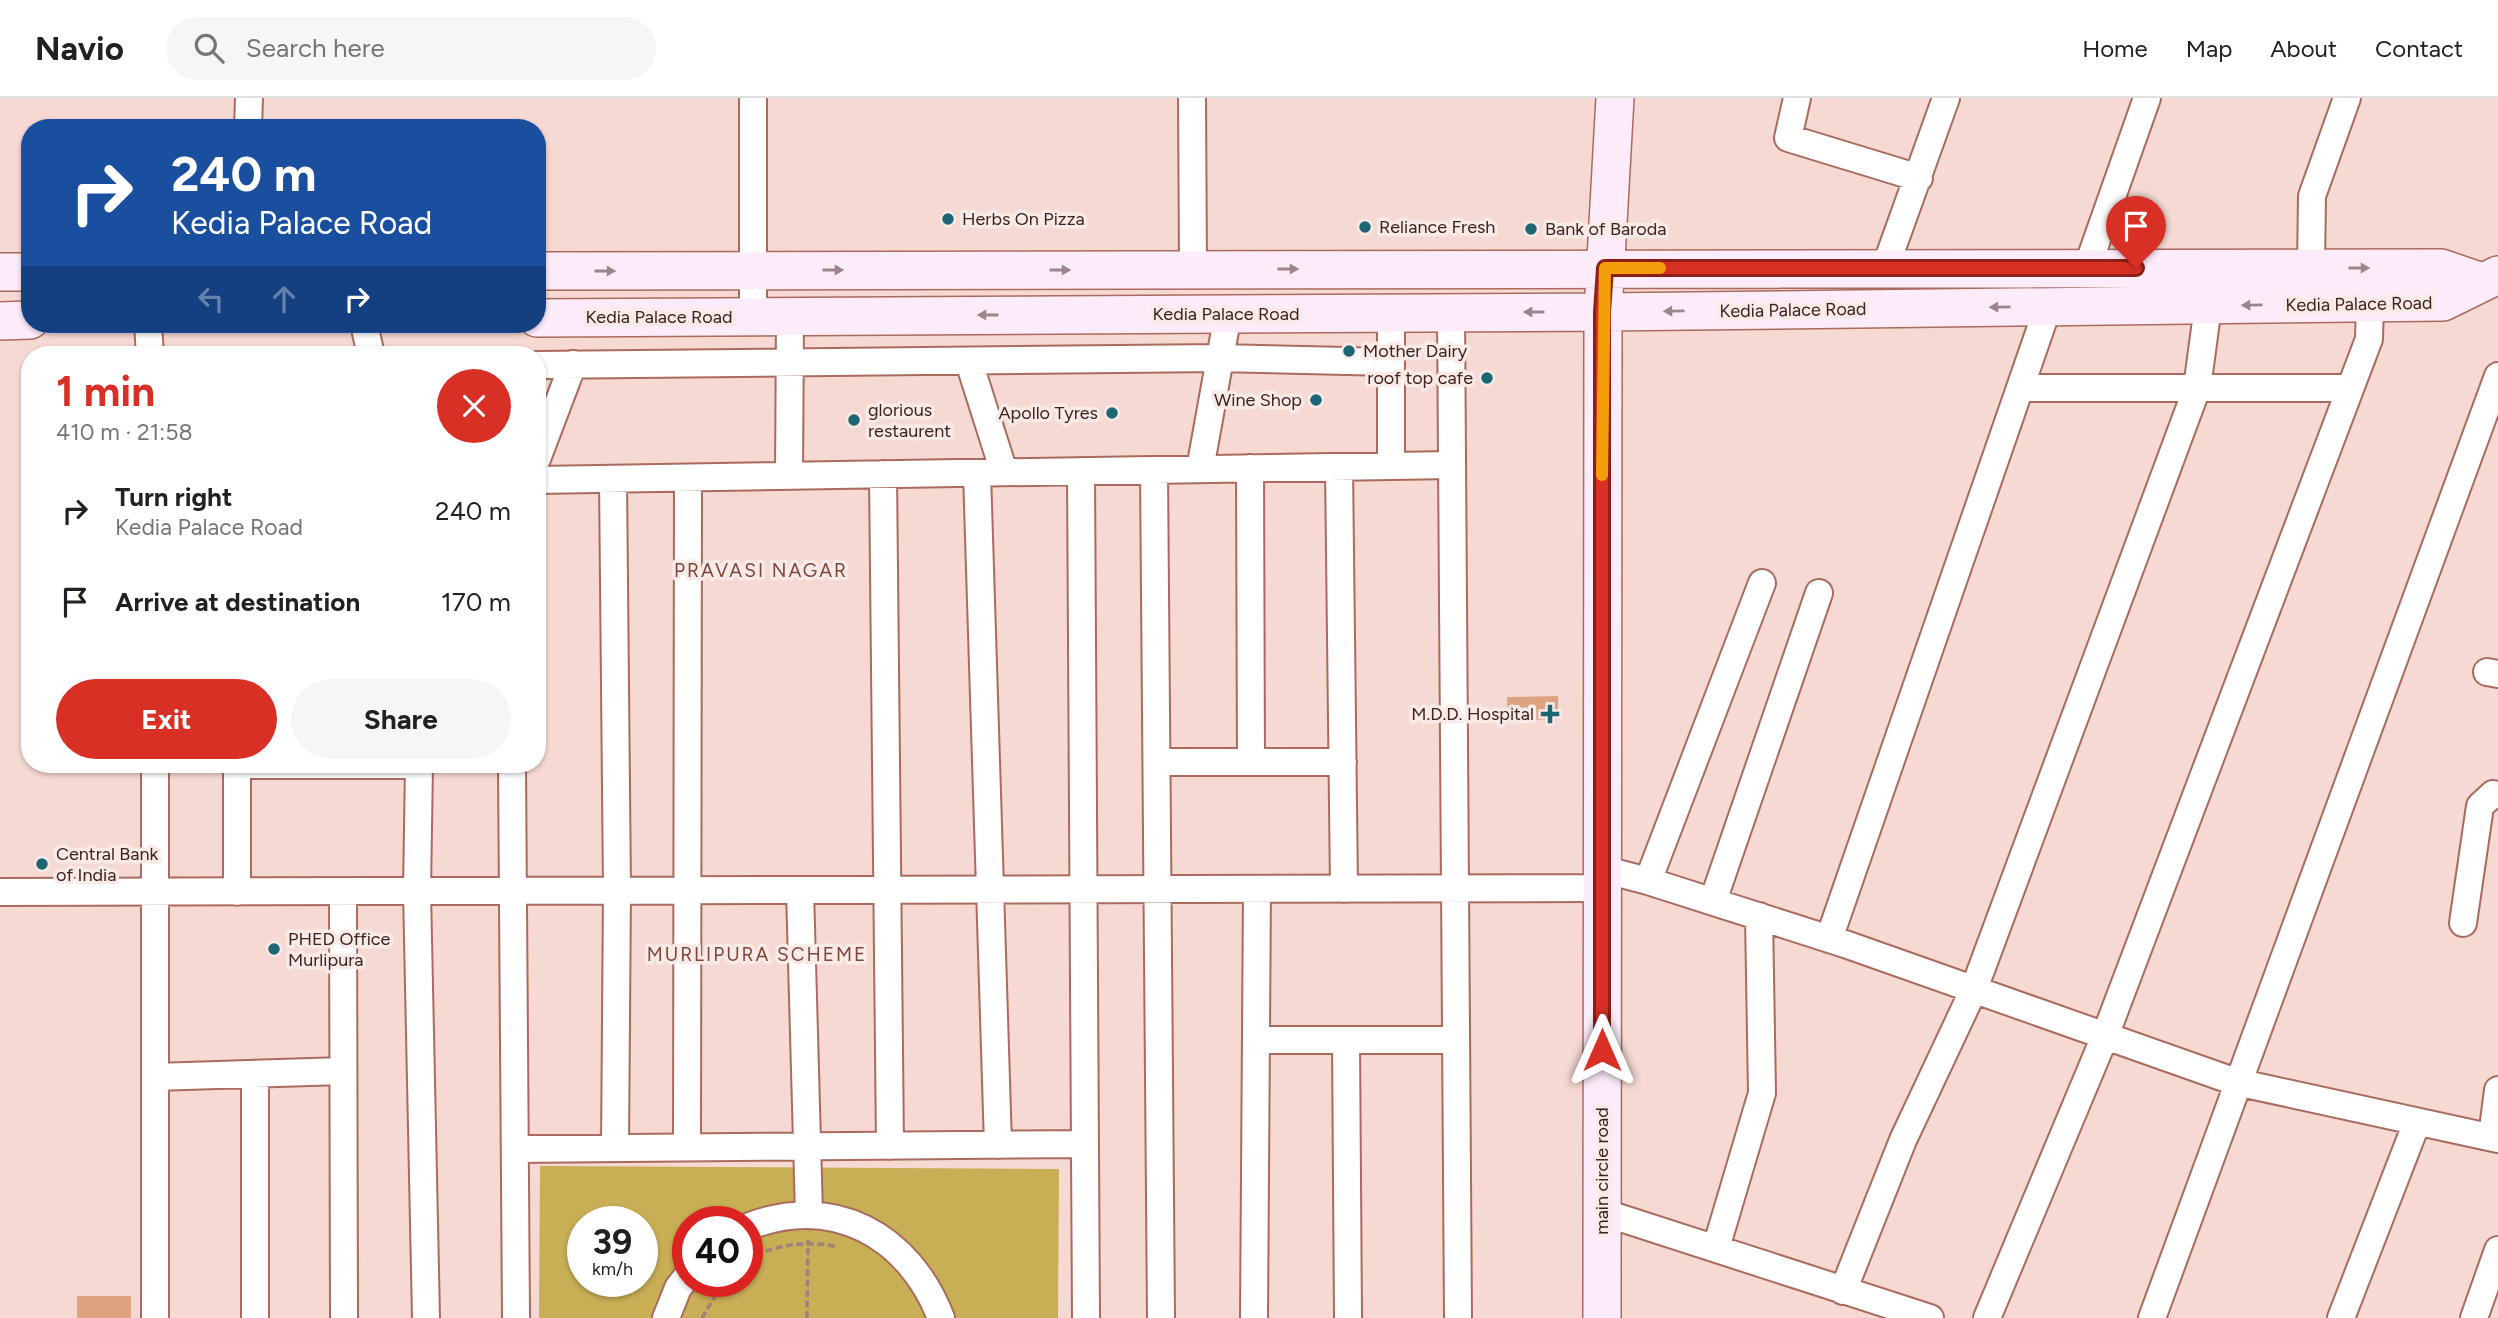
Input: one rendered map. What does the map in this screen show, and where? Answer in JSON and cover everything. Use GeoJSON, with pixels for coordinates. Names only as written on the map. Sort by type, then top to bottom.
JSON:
{"type":"FeatureCollection","features":[{"type":"Feature","properties":{"kind":"street"},"geometry":{"type":"LineString","coordinates":[[248,119],[249,98]]}},
{"type":"Feature","properties":{"kind":"street"},"geometry":{"type":"LineString","coordinates":[[753,98],[753,317]]}},
{"type":"Feature","properties":{"kind":"street"},"geometry":{"type":"LineString","coordinates":[[1192,98],[1193,269]]}},
{"type":"Feature","properties":{"kind":"street","name":"main circle road"},"geometry":{"type":"LineString","coordinates":[[1602,1318],[1602,312],[1615,98]]}},
{"type":"Feature","properties":{"kind":"street"},"geometry":{"type":"LineString","coordinates":[[1797,98],[1788,138],[1919,178]]}},
{"type":"Feature","properties":{"kind":"street"},"geometry":{"type":"LineString","coordinates":[[1885,268],[1946,98]]}},
{"type":"Feature","properties":{"kind":"street"},"geometry":{"type":"LineString","coordinates":[[2087,268],[2147,98]]}},
{"type":"Feature","properties":{"kind":"street"},"geometry":{"type":"LineString","coordinates":[[2311,268],[2312,195],[2347,98]]}},
{"type":"Feature","properties":{"kind":"street","name":"Kedia Palace Road"},"geometry":{"type":"LineString","coordinates":[[546,271],[2441,268],[2490,279]]}},
{"type":"Feature","properties":{"kind":"street"},"geometry":{"type":"LineString","coordinates":[[0,272],[21,272]]}},
{"type":"Feature","properties":{"kind":"street","name":"Kedia Palace Road"},"geometry":{"type":"LineString","coordinates":[[546,318],[1602,312],[2443,302],[2490,279]]}},
{"type":"Feature","properties":{"kind":"street"},"geometry":{"type":"LineString","coordinates":[[1987,1318],[2105,1036],[2369,339],[2370,303]]}},
{"type":"Feature","properties":{"kind":"street"},"geometry":{"type":"LineString","coordinates":[[1843,1291],[1903,1140],[1974,989],[2197,388],[2208,306]]}},
{"type":"Feature","properties":{"kind":"street"},"geometry":{"type":"LineString","coordinates":[[1829,939],[2048,307]]}},
{"type":"Feature","properties":{"kind":"street"},"geometry":{"type":"LineString","coordinates":[[1391,313],[1391,466]]}},
{"type":"Feature","properties":{"kind":"street"},"geometry":{"type":"LineString","coordinates":[[1451,313],[1458,1318]]}},
{"type":"Feature","properties":{"kind":"street"},"geometry":{"type":"LineString","coordinates":[[1200,470],[1228,314]]}},
{"type":"Feature","properties":{"kind":"street"},"geometry":{"type":"LineString","coordinates":[[789,476],[790,317]]}},
{"type":"Feature","properties":{"kind":"street"},"geometry":{"type":"LineString","coordinates":[[546,436],[584,364],[593,318]]}},
{"type":"Feature","properties":{"kind":"street"},"geometry":{"type":"LineString","coordinates":[[0,321],[21,320]]}},
{"type":"Feature","properties":{"kind":"street"},"geometry":{"type":"LineString","coordinates":[[546,365],[1219,358],[1390,362]]}},
{"type":"Feature","properties":{"kind":"street"},"geometry":{"type":"LineString","coordinates":[[969,362],[1004,472]]}},
{"type":"Feature","properties":{"kind":"street"},"geometry":{"type":"LineString","coordinates":[[2152,1318],[2236,1082],[2498,376]]}},
{"type":"Feature","properties":{"kind":"street"},"geometry":{"type":"LineString","coordinates":[[2020,388],[2350,388]]}},
{"type":"Feature","properties":{"kind":"street"},"geometry":{"type":"LineString","coordinates":[[546,480],[1452,465]]}},
{"type":"Feature","properties":{"kind":"street"},"geometry":{"type":"LineString","coordinates":[[1339,467],[1344,889]]}},
{"type":"Feature","properties":{"kind":"street"},"geometry":{"type":"LineString","coordinates":[[1250,468],[1251,762]]}},
{"type":"Feature","properties":{"kind":"street"},"geometry":{"type":"LineString","coordinates":[[1154,470],[1161,1318]]}},
{"type":"Feature","properties":{"kind":"street"},"geometry":{"type":"LineString","coordinates":[[1081,471],[1086,1318]]}},
{"type":"Feature","properties":{"kind":"street"},"geometry":{"type":"LineString","coordinates":[[977,473],[998,1144]]}},
{"type":"Feature","properties":{"kind":"street"},"geometry":{"type":"LineString","coordinates":[[883,474],[890,1146]]}},
{"type":"Feature","properties":{"kind":"street"},"geometry":{"type":"LineString","coordinates":[[613,479],[617,891],[615,1149]]}},
{"type":"Feature","properties":{"kind":"street"},"geometry":{"type":"LineString","coordinates":[[687,1147],[688,479]]}},
{"type":"Feature","properties":{"kind":"street"},"geometry":{"type":"LineString","coordinates":[[1648,881],[1762,583]]}},
{"type":"Feature","properties":{"kind":"street"},"geometry":{"type":"LineString","coordinates":[[1713,901],[1819,593]]}},
{"type":"Feature","properties":{"kind":"street"},"geometry":{"type":"LineString","coordinates":[[1157,762],[1343,762]]}},
{"type":"Feature","properties":{"kind":"street"},"geometry":{"type":"LineString","coordinates":[[155,773],[155,1318]]}},
{"type":"Feature","properties":{"kind":"street"},"geometry":{"type":"LineString","coordinates":[[237,773],[237,892]]}},
{"type":"Feature","properties":{"kind":"street"},"geometry":{"type":"LineString","coordinates":[[419,773],[417,891],[426,1318]]}},
{"type":"Feature","properties":{"kind":"street"},"geometry":{"type":"LineString","coordinates":[[512,773],[516,1318]]}},
{"type":"Feature","properties":{"kind":"street"},"geometry":{"type":"LineString","coordinates":[[2463,923],[2480,806],[2493,794],[2498,795]]}},
{"type":"Feature","properties":{"kind":"street"},"geometry":{"type":"LineString","coordinates":[[0,892],[1455,889],[1602,878],[1648,881],[1829,939],[2236,1082],[2495,1138],[2498,1090]]}},
{"type":"Feature","properties":{"kind":"street"},"geometry":{"type":"LineString","coordinates":[[1254,1318],[1257,889]]}},
{"type":"Feature","properties":{"kind":"street"},"geometry":{"type":"LineString","coordinates":[[800,890],[809,1214]]}},
{"type":"Feature","properties":{"kind":"street"},"geometry":{"type":"LineString","coordinates":[[343,892],[344,1318]]}},
{"type":"Feature","properties":{"kind":"street"},"geometry":{"type":"LineString","coordinates":[[1716,1248],[1762,1093],[1759,916]]}},
{"type":"Feature","properties":{"kind":"street"},"geometry":{"type":"LineString","coordinates":[[1256,1040],[1456,1040]]}},
{"type":"Feature","properties":{"kind":"street"},"geometry":{"type":"LineString","coordinates":[[1346,1040],[1348,1318]]}},
{"type":"Feature","properties":{"kind":"street"},"geometry":{"type":"LineString","coordinates":[[155,1077],[343,1070]]}},
{"type":"Feature","properties":{"kind":"street"},"geometry":{"type":"LineString","coordinates":[[255,1074],[255,1318]]}},
{"type":"Feature","properties":{"kind":"street"},"geometry":{"type":"LineString","coordinates":[[2341,1318],[2417,1122]]}},
{"type":"Feature","properties":{"kind":"street"},"geometry":{"type":"LineString","coordinates":[[515,1149],[1085,1144]]}},
{"type":"Feature","properties":{"kind":"street"},"geometry":{"type":"LineString","coordinates":[[1602,1212],[1930,1318]]}},
{"type":"Feature","properties":{"kind":"street"},"geometry":{"type":"LineString","coordinates":[[763,1220],[809,1214],[845,1220],[879,1236],[908,1259],[930,1289],[941,1318]]}},
{"type":"Feature","properties":{"kind":"street"},"geometry":{"type":"LineString","coordinates":[[2474,1318],[2498,1250]]}},
{"type":"Feature","properties":{"kind":"street"},"geometry":{"type":"LineString","coordinates":[[666,1318],[674,1297]]}},
{"type":"Feature","properties":{"kind":"path"},"geometry":{"type":"LineString","coordinates":[[807,1318],[809,1214]]}},
{"type":"Feature","properties":{"kind":"path"},"geometry":{"type":"LineString","coordinates":[[763,1254],[781,1246],[808,1243],[846,1249]]}},
{"type":"Feature","properties":{"kind":"path"},"geometry":{"type":"LineString","coordinates":[[702,1318],[714,1297]]}},
{"type":"Feature","properties":{"kind":"shaded area"},"geometry":{"type":"Polygon","coordinates":[[[540,1166],[1059,1169],[1058,1318],[539,1318],[540,1166]]]}},
{"type":"Feature","properties":{"kind":"building"},"geometry":{"type":"Polygon","coordinates":[[[1558,696],[1558,719],[1508,721],[1507,697],[1558,696]]]}},
{"type":"Feature","properties":{"kind":"building"},"geometry":{"type":"Polygon","coordinates":[[[77,1296],[131,1296],[131,1318],[77,1318],[77,1296]]]}},
{"type":"Feature","properties":{"kind":"slow traffic"},"geometry":{"type":"LineString","coordinates":[[1602,475],[1602,312],[1605,268],[1660,268]]}},
{"type":"Feature","properties":{"kind":"place","name":"Herbs On Pizza"},"geometry":{"type":"Point","coordinates":[948,219]}},
{"type":"Feature","properties":{"kind":"place","name":"Reliance Fresh"},"geometry":{"type":"Point","coordinates":[1365,227]}},
{"type":"Feature","properties":{"kind":"place","name":"Bank of Baroda"},"geometry":{"type":"Point","coordinates":[1531,229]}},
{"type":"Feature","properties":{"kind":"place","name":"Mother Dairy"},"geometry":{"type":"Point","coordinates":[1349,351]}},
{"type":"Feature","properties":{"kind":"place","name":"roof top cafe"},"geometry":{"type":"Point","coordinates":[1487,378]}},
{"type":"Feature","properties":{"kind":"place","name":"Wine Shop"},"geometry":{"type":"Point","coordinates":[1316,400]}},
{"type":"Feature","properties":{"kind":"place","name":"Apollo Tyres"},"geometry":{"type":"Point","coordinates":[1112,413]}},
{"type":"Feature","properties":{"kind":"place","name":"glorious restaurent"},"geometry":{"type":"Point","coordinates":[854,420]}},
{"type":"Feature","properties":{"kind":"place","name":"M.D.D. Hospital"},"geometry":{"type":"Point","coordinates":[1550,714]}},
{"type":"Feature","properties":{"kind":"place","name":"Central Bank of India"},"geometry":{"type":"Point","coordinates":[42,864]}},
{"type":"Feature","properties":{"kind":"place","name":"PHED Office Murlipura"},"geometry":{"type":"Point","coordinates":[274,949]}},
{"type":"Feature","properties":{"kind":"district","name":"PRAVASI NAGAR"},"geometry":{"type":"Point","coordinates":[761,570]}},
{"type":"Feature","properties":{"kind":"district","name":"MURLIPURA SCHEME"},"geometry":{"type":"Point","coordinates":[757,954]}},
{"type":"Feature","properties":{"kind":"route"},"geometry":{"type":"LineString","coordinates":[[1602,1050],[1602,312],[1605,268],[2136,268]]}}]}
